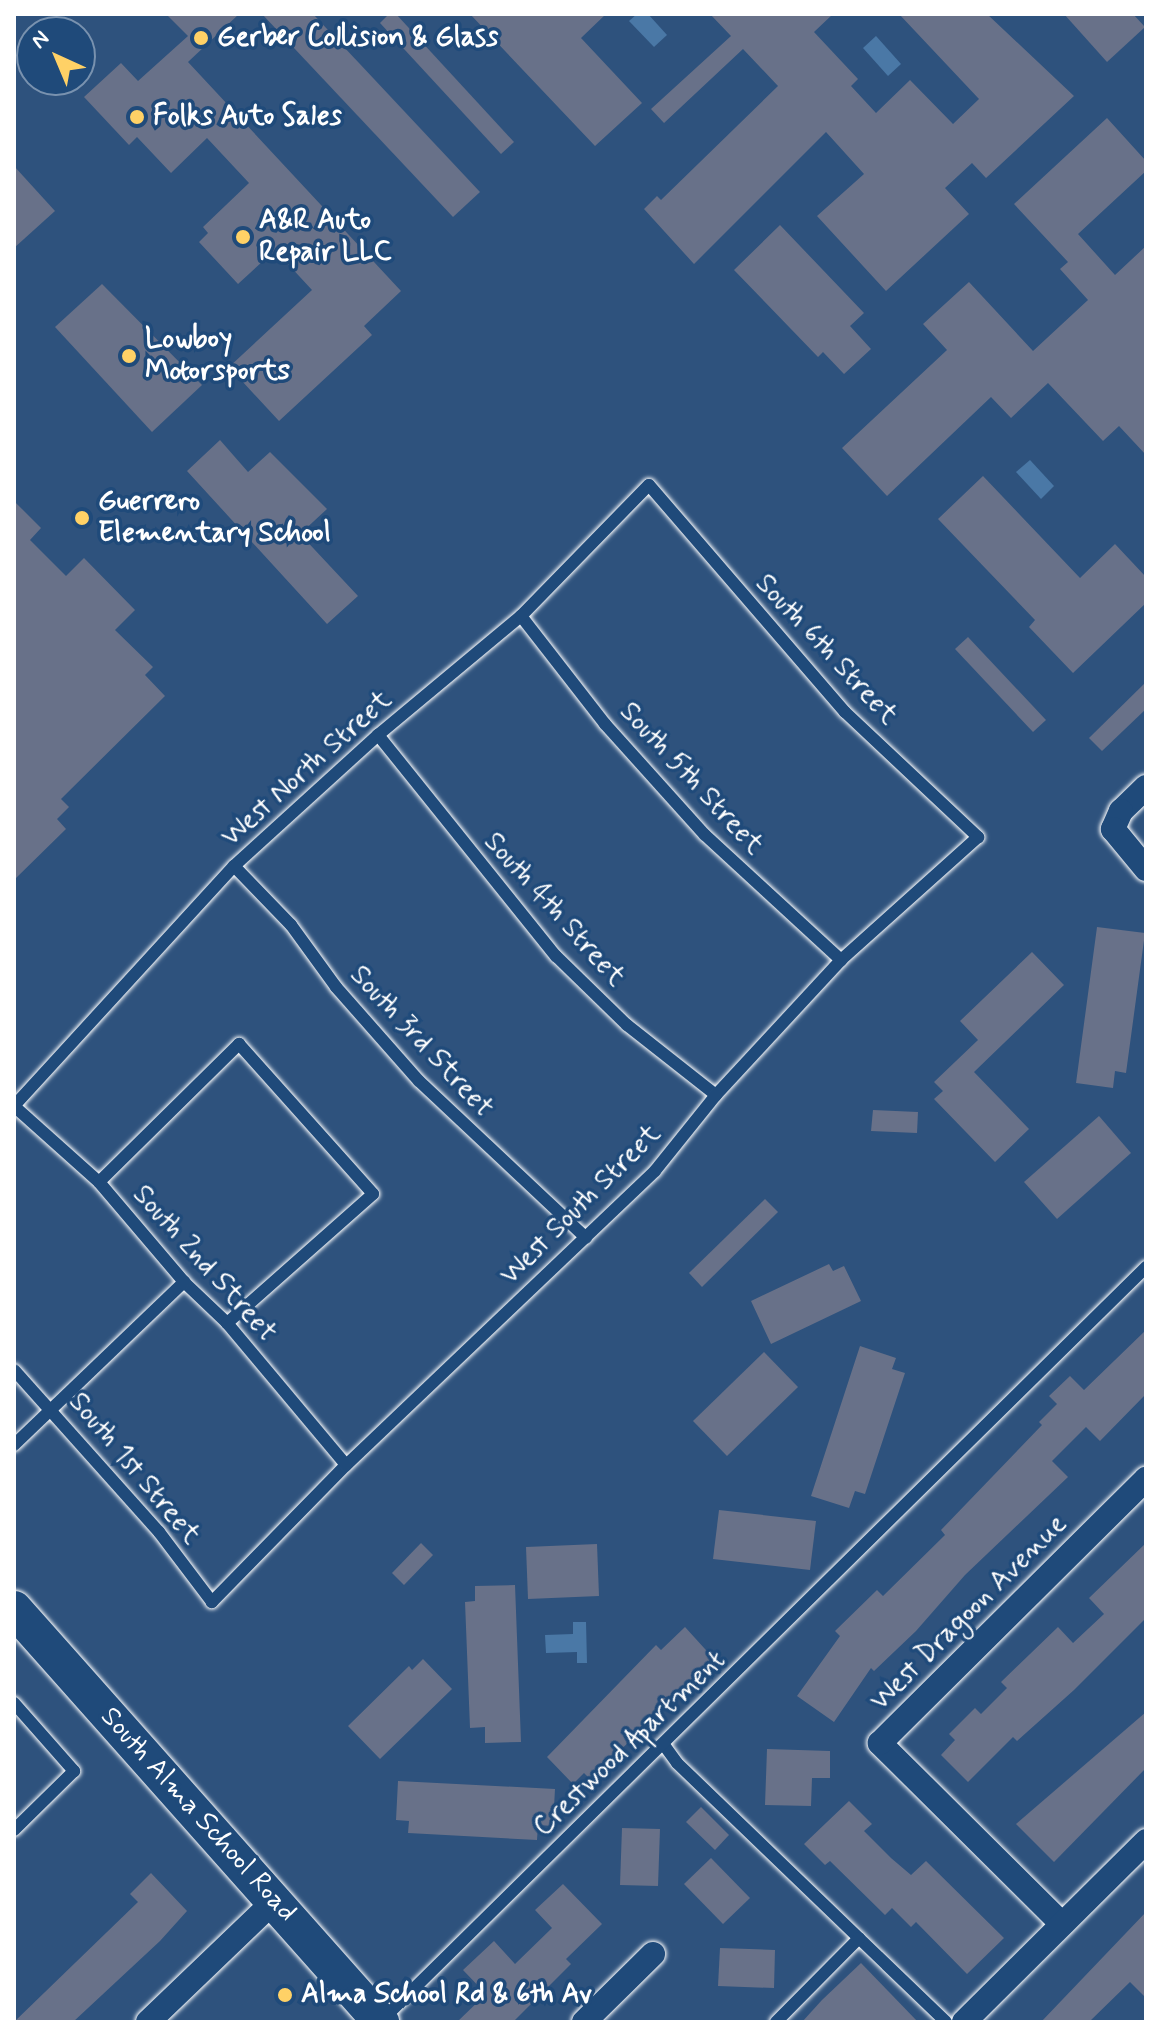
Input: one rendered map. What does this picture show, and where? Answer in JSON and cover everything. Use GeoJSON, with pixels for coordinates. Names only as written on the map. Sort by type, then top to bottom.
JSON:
{"type":"FeatureCollection","features":[{"type":"Feature","properties":{"kind":"main road","name":"South Alma School Road"},"geometry":{"type":"LineString","coordinates":[[14,1609],[381,2022]]}},
{"type":"Feature","properties":{"kind":"street"},"geometry":{"type":"LineString","coordinates":[[1146,787],[1121,811],[1113,829],[1146,869]]}},
{"type":"Feature","properties":{"kind":"street","name":"West Dragoon Avenue"},"geometry":{"type":"LineString","coordinates":[[1062,1924],[880,1743],[1146,1479]]}},
{"type":"Feature","properties":{"kind":"street"},"geometry":{"type":"LineString","coordinates":[[964,2022],[1146,1841]]}},
{"type":"Feature","properties":{"kind":"street"},"geometry":{"type":"LineString","coordinates":[[148,2022],[274,1901]]}},
{"type":"Feature","properties":{"kind":"street"},"geometry":{"type":"LineString","coordinates":[[584,2022],[653,1954]]}},
{"type":"Feature","properties":{"kind":"lane","name":"West North Street"},"geometry":{"type":"LineString","coordinates":[[14,1106],[234,866],[378,735],[521,616],[649,485]]}},
{"type":"Feature","properties":{"kind":"lane","name":"South 6th Street"},"geometry":{"type":"LineString","coordinates":[[649,485],[845,712],[978,837]]}},
{"type":"Feature","properties":{"kind":"lane","name":"South 5th Street"},"geometry":{"type":"LineString","coordinates":[[521,616],[605,724],[705,835],[841,960]]}},
{"type":"Feature","properties":{"kind":"lane","name":"South 4th Street"},"geometry":{"type":"LineString","coordinates":[[378,735],[556,956],[627,1025],[716,1095]]}},
{"type":"Feature","properties":{"kind":"lane","name":"West South Street"},"geometry":{"type":"LineString","coordinates":[[212,1602],[346,1465],[655,1171],[716,1095],[841,960],[978,837]]}},
{"type":"Feature","properties":{"kind":"lane","name":"South 3rd Street"},"geometry":{"type":"LineString","coordinates":[[234,866],[291,925],[336,987],[419,1081],[586,1238]]}},
{"type":"Feature","properties":{"kind":"lane"},"geometry":{"type":"LineString","coordinates":[[99,1182],[239,1044],[373,1194],[227,1323]]}},
{"type":"Feature","properties":{"kind":"lane","name":"South 2nd Street"},"geometry":{"type":"LineString","coordinates":[[14,1106],[99,1182],[184,1282],[227,1323],[346,1465]]}},
{"type":"Feature","properties":{"kind":"lane","name":"Crestwood Apartment"},"geometry":{"type":"LineString","coordinates":[[381,2022],[1146,1267]]}},
{"type":"Feature","properties":{"kind":"lane"},"geometry":{"type":"LineString","coordinates":[[14,1445],[184,1282]]}},
{"type":"Feature","properties":{"kind":"lane","name":"South 1st Street"},"geometry":{"type":"LineString","coordinates":[[14,1370],[159,1532],[212,1602]]}},
{"type":"Feature","properties":{"kind":"lane"},"geometry":{"type":"LineString","coordinates":[[14,1703],[74,1771],[14,1830]]}},
{"type":"Feature","properties":{"kind":"lane"},"geometry":{"type":"LineString","coordinates":[[664,1745],[946,2022]]}},
{"type":"Feature","properties":{"kind":"lane"},"geometry":{"type":"LineString","coordinates":[[776,2022],[859,1938]]}},
{"type":"Feature","properties":{"kind":"water"},"geometry":{"type":"Polygon","coordinates":[[[637,14],[648,14],[667,35],[654,47],[629,21],[637,14]]]}},
{"type":"Feature","properties":{"kind":"water"},"geometry":{"type":"Polygon","coordinates":[[[876,36],[901,64],[888,76],[863,48],[876,36]]]}},
{"type":"Feature","properties":{"kind":"water"},"geometry":{"type":"Polygon","coordinates":[[[1030,460],[1054,486],[1041,499],[1016,472],[1030,460]]]}},
{"type":"Feature","properties":{"kind":"water"},"geometry":{"type":"Polygon","coordinates":[[[573,1622],[586,1622],[587,1663],[577,1663],[577,1652],[546,1653],[545,1635],[573,1634],[573,1622]]]}},
{"type":"Feature","properties":{"kind":"building"},"geometry":{"type":"Polygon","coordinates":[[[166,14],[239,14],[188,62],[401,291],[364,326],[372,335],[279,421],[229,367],[312,290],[275,250],[238,284],[199,242],[208,233],[203,227],[249,183],[207,138],[171,173],[137,137],[129,145],[84,97],[96,96],[96,86],[121,63],[138,81],[188,36],[166,14]]]}},
{"type":"Feature","properties":{"kind":"building"},"geometry":{"type":"Polygon","coordinates":[[[262,14],[313,14],[480,192],[453,217],[262,14]]]}},
{"type":"Feature","properties":{"kind":"building"},"geometry":{"type":"Polygon","coordinates":[[[389,14],[396,14],[514,142],[501,154],[380,23],[389,14]]]}},
{"type":"Feature","properties":{"kind":"building"},"geometry":{"type":"Polygon","coordinates":[[[470,14],[606,14],[581,38],[642,103],[595,146],[470,14]]]}},
{"type":"Feature","properties":{"kind":"building"},"geometry":{"type":"Polygon","coordinates":[[[710,14],[833,14],[814,32],[858,79],[851,86],[876,113],[910,80],[953,124],[979,99],[899,14],[987,14],[1074,96],[986,178],[972,163],[945,188],[969,214],[886,291],[817,216],[864,174],[826,132],[694,264],[644,209],[657,196],[661,200],[778,86],[743,49],[664,123],[651,109],[731,36],[710,14]]]}},
{"type":"Feature","properties":{"kind":"building"},"geometry":{"type":"Polygon","coordinates":[[[1064,14],[1133,14],[1145,27],[1107,62],[1064,14]]]}},
{"type":"Feature","properties":{"kind":"building"},"geometry":{"type":"Polygon","coordinates":[[[1107,118],[1146,161],[1146,171],[1078,234],[1115,275],[1146,246],[1146,455],[1119,426],[1103,441],[1048,383],[1011,418],[991,397],[887,496],[842,448],[947,350],[923,324],[969,282],[1033,351],[1088,300],[1060,269],[1068,262],[1014,204],[1107,118]]]}},
{"type":"Feature","properties":{"kind":"building"},"geometry":{"type":"Polygon","coordinates":[[[14,166],[55,211],[14,248],[14,166]]]}},
{"type":"Feature","properties":{"kind":"building"},"geometry":{"type":"Polygon","coordinates":[[[780,225],[864,313],[850,326],[871,349],[844,374],[823,352],[818,357],[734,270],[780,225]]]}},
{"type":"Feature","properties":{"kind":"building","name":"Lowboy Motorsports"},"geometry":{"type":"Polygon","coordinates":[[[102,284],[202,385],[152,432],[55,327],[102,284]]]}},
{"type":"Feature","properties":{"kind":"building"},"geometry":{"type":"Polygon","coordinates":[[[220,440],[248,472],[270,452],[327,509],[300,534],[358,596],[327,624],[187,471],[220,440]]]}},
{"type":"Feature","properties":{"kind":"building"},"geometry":{"type":"Polygon","coordinates":[[[983,476],[1080,578],[1115,544],[1146,577],[1146,603],[1073,673],[1029,627],[1035,620],[938,519],[983,476]]]}},
{"type":"Feature","properties":{"kind":"building"},"geometry":{"type":"Polygon","coordinates":[[[14,501],[41,528],[30,540],[66,576],[84,558],[135,610],[115,630],[153,667],[145,675],[165,696],[61,799],[69,807],[57,819],[66,829],[14,880],[14,501]]]}},
{"type":"Feature","properties":{"kind":"building"},"geometry":{"type":"Polygon","coordinates":[[[968,637],[1046,720],[1033,732],[955,649],[968,637]]]}},
{"type":"Feature","properties":{"kind":"building"},"geometry":{"type":"Polygon","coordinates":[[[1146,682],[1146,709],[1102,751],[1089,738],[1146,682]]]}},
{"type":"Feature","properties":{"kind":"building"},"geometry":{"type":"Polygon","coordinates":[[[1097,927],[1145,933],[1126,1073],[1115,1071],[1113,1088],[1076,1083],[1097,927]]]}},
{"type":"Feature","properties":{"kind":"building"},"geometry":{"type":"Polygon","coordinates":[[[1032,952],[1064,985],[974,1072],[1029,1129],[995,1162],[934,1099],[943,1091],[934,1082],[978,1040],[960,1021],[1032,952]]]}},
{"type":"Feature","properties":{"kind":"building"},"geometry":{"type":"Polygon","coordinates":[[[873,1110],[918,1112],[917,1133],[871,1131],[873,1110]]]}},
{"type":"Feature","properties":{"kind":"building"},"geometry":{"type":"Polygon","coordinates":[[[1099,1116],[1131,1153],[1057,1219],[1024,1182],[1099,1116]]]}},
{"type":"Feature","properties":{"kind":"building"},"geometry":{"type":"Polygon","coordinates":[[[765,1199],[778,1212],[702,1287],[689,1273],[765,1199]]]}},
{"type":"Feature","properties":{"kind":"building"},"geometry":{"type":"Polygon","coordinates":[[[829,1264],[833,1271],[844,1266],[861,1301],[771,1344],[751,1301],[829,1264]]]}},
{"type":"Feature","properties":{"kind":"building"},"geometry":{"type":"Polygon","coordinates":[[[1146,1330],[1146,1394],[1100,1441],[1086,1427],[1052,1461],[1068,1477],[965,1575],[916,1631],[874,1671],[871,1668],[834,1722],[797,1696],[840,1636],[835,1631],[877,1590],[883,1596],[945,1535],[941,1530],[1042,1425],[1039,1422],[1057,1404],[1049,1396],[1070,1376],[1084,1390],[1146,1330]]]}},
{"type":"Feature","properties":{"kind":"building"},"geometry":{"type":"Polygon","coordinates":[[[860,1346],[896,1358],[892,1369],[905,1373],[865,1494],[855,1491],[849,1508],[811,1496],[860,1346]]]}},
{"type":"Feature","properties":{"kind":"building"},"geometry":{"type":"Polygon","coordinates":[[[764,1352],[798,1387],[727,1456],[693,1421],[764,1352]]]}},
{"type":"Feature","properties":{"kind":"building"},"geometry":{"type":"Polygon","coordinates":[[[719,1510],[816,1521],[810,1570],[713,1559],[719,1510]]]}},
{"type":"Feature","properties":{"kind":"building"},"geometry":{"type":"Polygon","coordinates":[[[421,1543],[433,1555],[404,1585],[392,1573],[421,1543]]]}},
{"type":"Feature","properties":{"kind":"building"},"geometry":{"type":"Polygon","coordinates":[[[1146,1543],[1146,1618],[1074,1690],[1017,1741],[1013,1737],[968,1782],[941,1755],[955,1740],[949,1734],[975,1708],[981,1714],[1007,1688],[1001,1682],[1058,1627],[1073,1643],[1104,1614],[1089,1598],[1146,1543]]]}},
{"type":"Feature","properties":{"kind":"building"},"geometry":{"type":"Polygon","coordinates":[[[597,1544],[599,1596],[528,1599],[526,1547],[597,1544]]]}},
{"type":"Feature","properties":{"kind":"building"},"geometry":{"type":"Polygon","coordinates":[[[515,1585],[521,1742],[485,1743],[485,1727],[470,1728],[465,1602],[475,1601],[475,1586],[515,1585]]]}},
{"type":"Feature","properties":{"kind":"building"},"geometry":{"type":"Polygon","coordinates":[[[685,1627],[715,1660],[590,1779],[584,1773],[573,1784],[547,1757],[656,1645],[661,1650],[685,1627]]]}},
{"type":"Feature","properties":{"kind":"building"},"geometry":{"type":"Polygon","coordinates":[[[423,1659],[452,1689],[380,1759],[348,1726],[409,1666],[412,1670],[423,1659]]]}},
{"type":"Feature","properties":{"kind":"building"},"geometry":{"type":"Polygon","coordinates":[[[1146,1712],[1146,1768],[1054,1862],[1016,1824],[1146,1712]]]}},
{"type":"Feature","properties":{"kind":"building"},"geometry":{"type":"Polygon","coordinates":[[[767,1749],[830,1751],[830,1778],[812,1778],[811,1806],[765,1805],[767,1749]]]}},
{"type":"Feature","properties":{"kind":"building"},"geometry":{"type":"Polygon","coordinates":[[[398,1781],[555,1789],[553,1826],[538,1825],[537,1840],[408,1833],[409,1821],[396,1820],[398,1781]]]}},
{"type":"Feature","properties":{"kind":"building"},"geometry":{"type":"Polygon","coordinates":[[[849,1801],[872,1824],[864,1831],[891,1858],[911,1875],[926,1861],[1004,1938],[967,1974],[916,1922],[911,1927],[892,1908],[885,1915],[830,1861],[825,1865],[804,1844],[849,1801]]]}},
{"type":"Feature","properties":{"kind":"building"},"geometry":{"type":"Polygon","coordinates":[[[701,1807],[729,1835],[715,1850],[686,1822],[701,1807]]]}},
{"type":"Feature","properties":{"kind":"building"},"geometry":{"type":"Polygon","coordinates":[[[622,1828],[660,1829],[658,1886],[620,1885],[622,1828]]]}},
{"type":"Feature","properties":{"kind":"building"},"geometry":{"type":"Polygon","coordinates":[[[711,1858],[750,1898],[723,1924],[684,1884],[711,1858]]]}},
{"type":"Feature","properties":{"kind":"building"},"geometry":{"type":"Polygon","coordinates":[[[151,1873],[187,1911],[160,1941],[73,2022],[14,2022],[138,1902],[130,1894],[151,1873]]]}},
{"type":"Feature","properties":{"kind":"building"},"geometry":{"type":"Polygon","coordinates":[[[563,1884],[602,1924],[566,1959],[571,1964],[513,2022],[457,2022],[486,1994],[463,1970],[494,1941],[515,1964],[552,1928],[535,1910],[563,1884]]]}},
{"type":"Feature","properties":{"kind":"building"},"geometry":{"type":"Polygon","coordinates":[[[1146,1912],[1146,1998],[1130,1982],[1089,2022],[1041,2022],[1146,1912]]]}},
{"type":"Feature","properties":{"kind":"building"},"geometry":{"type":"Polygon","coordinates":[[[720,1948],[775,1950],[774,1988],[718,1986],[720,1948]]]}},
{"type":"Feature","properties":{"kind":"building"},"geometry":{"type":"Polygon","coordinates":[[[861,1963],[918,2022],[802,2022],[822,2000],[861,1963]]]}},
{"type":"Feature","properties":{"kind":"place","name":"Gerber Collision & Glass"},"geometry":{"type":"Point","coordinates":[201,38]}},
{"type":"Feature","properties":{"kind":"place","name":"Folks Auto Sales"},"geometry":{"type":"Point","coordinates":[137,117]}},
{"type":"Feature","properties":{"kind":"place","name":"A&R Auto Repair LLC"},"geometry":{"type":"Point","coordinates":[243,237]}},
{"type":"Feature","properties":{"kind":"place","name":"Lowboy Motorsports"},"geometry":{"type":"Point","coordinates":[129,356]}},
{"type":"Feature","properties":{"kind":"place","name":"Guerrero Elementary School"},"geometry":{"type":"Point","coordinates":[82,518]}},
{"type":"Feature","properties":{"kind":"place","name":"Alma School Rd & 6th Av"},"geometry":{"type":"Point","coordinates":[285,1995]}}]}
